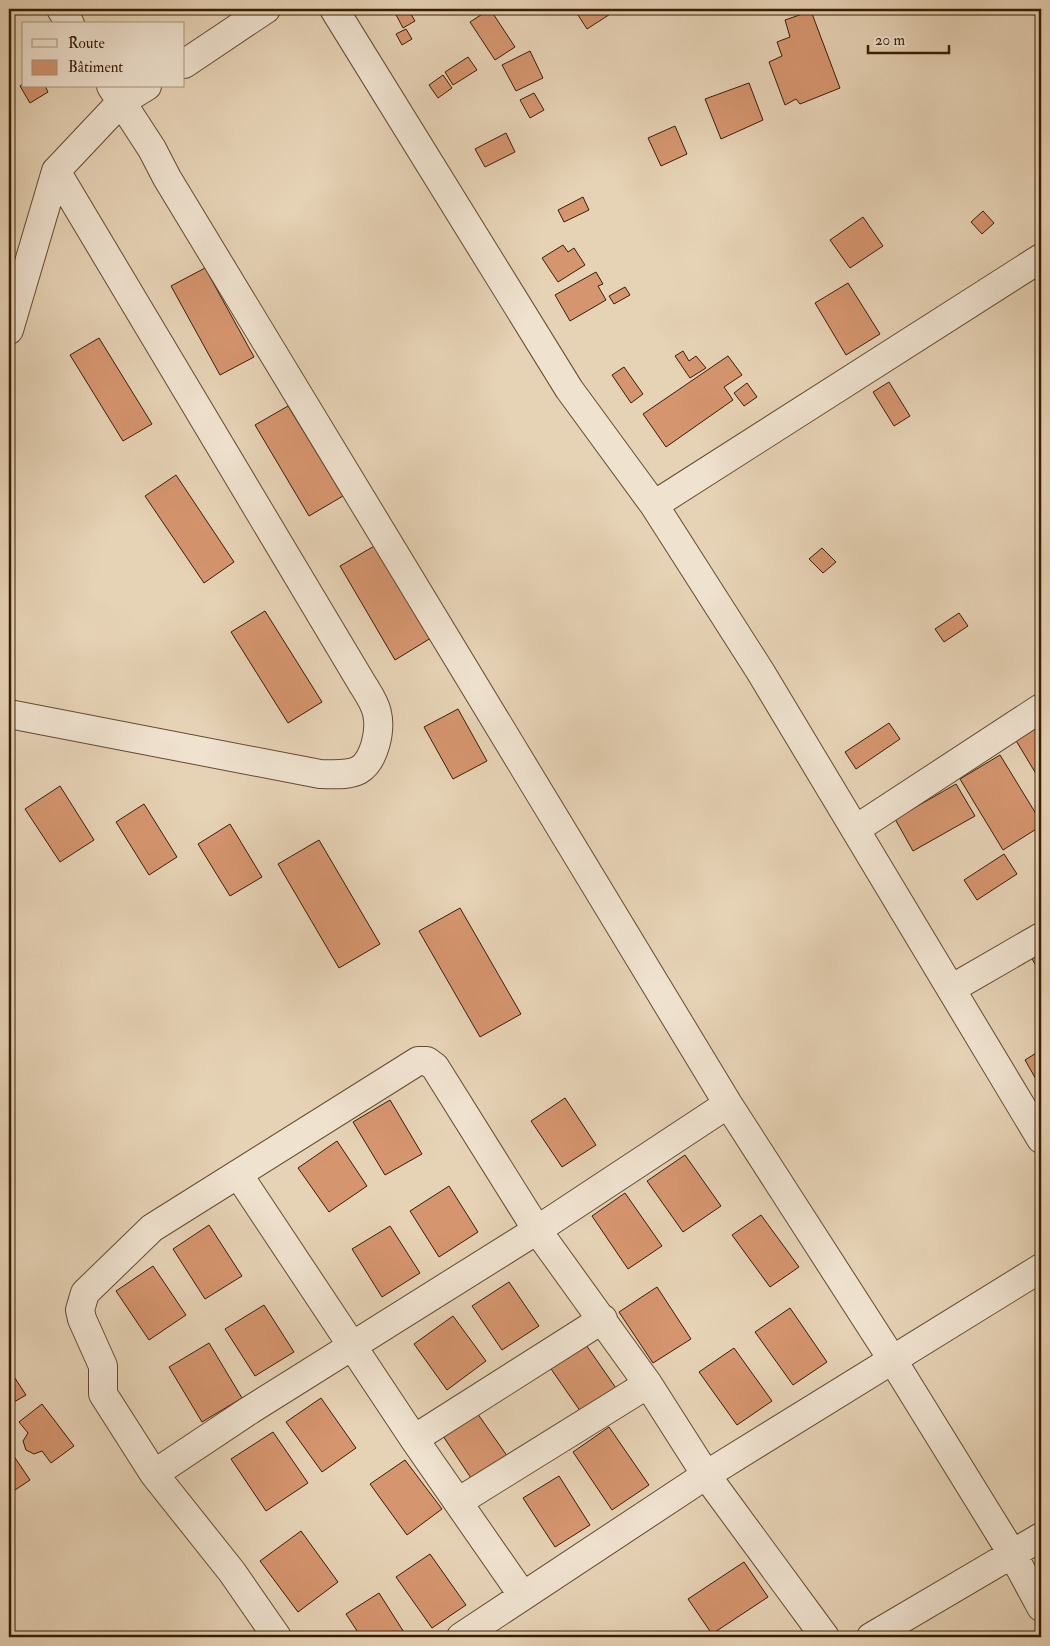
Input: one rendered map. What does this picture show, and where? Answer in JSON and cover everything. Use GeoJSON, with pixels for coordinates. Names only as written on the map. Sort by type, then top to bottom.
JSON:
{"type":"FeatureCollection","features":[{"type":"Feature","properties":{"kind":"street"},"geometry":{"type":"LineString","coordinates":[[61,9],[69,22]]}},
{"type":"Feature","properties":{"kind":"street"},"geometry":{"type":"LineString","coordinates":[[185,63],[266,9]]}},
{"type":"Feature","properties":{"kind":"street"},"geometry":{"type":"LineString","coordinates":[[344,12],[569,390],[654,505],[760,670],[1041,1139]]}},
{"type":"Feature","properties":{"kind":"street"},"geometry":{"type":"LineString","coordinates":[[9,330],[56,171],[116,94],[139,88]]}},
{"type":"Feature","properties":{"kind":"street"},"geometry":{"type":"LineString","coordinates":[[116,94],[152,149],[167,178],[728,1104],[892,1359],[1013,1555],[1041,1607]]}},
{"type":"Feature","properties":{"kind":"street"},"geometry":{"type":"LineString","coordinates":[[9,714],[320,774],[344,774],[360,769],[372,755],[378,736],[377,712],[363,685],[56,171]]}},
{"type":"Feature","properties":{"kind":"street"},"geometry":{"type":"LineString","coordinates":[[654,505],[1041,258]]}},
{"type":"Feature","properties":{"kind":"street"},"geometry":{"type":"LineString","coordinates":[[856,829],[1041,708]]}},
{"type":"Feature","properties":{"kind":"street"},"geometry":{"type":"LineString","coordinates":[[951,989],[1041,937]]}},
{"type":"Feature","properties":{"kind":"street"},"geometry":{"type":"LineString","coordinates":[[277,1637],[232,1572],[154,1474],[103,1394],[104,1366],[82,1320],[81,1303],[85,1293],[152,1228],[418,1061],[427,1061],[435,1067],[537,1230],[648,1384],[706,1475],[825,1637]]}},
{"type":"Feature","properties":{"kind":"street"},"geometry":{"type":"LineString","coordinates":[[154,1474],[352,1346],[537,1230],[728,1104]]}},
{"type":"Feature","properties":{"kind":"street"},"geometry":{"type":"LineString","coordinates":[[238,1174],[414,1439],[523,1596]]}},
{"type":"Feature","properties":{"kind":"street"},"geometry":{"type":"LineString","coordinates":[[461,1637],[706,1475],[1041,1268]]}},
{"type":"Feature","properties":{"kind":"street"},"geometry":{"type":"LineString","coordinates":[[414,1439],[603,1320]]}},
{"type":"Feature","properties":{"kind":"street"},"geometry":{"type":"LineString","coordinates":[[458,1502],[648,1384]]}},
{"type":"Feature","properties":{"kind":"street"},"geometry":{"type":"LineString","coordinates":[[871,1637],[1041,1537]]}},
{"type":"Feature","properties":{"kind":"building"},"geometry":{"type":"Polygon","coordinates":[[[393,9],[408,9],[415,21],[403,28],[393,9]]]}},
{"type":"Feature","properties":{"kind":"building"},"geometry":{"type":"Polygon","coordinates":[[[490,9],[515,47],[495,60],[470,22],[490,9]]]}},
{"type":"Feature","properties":{"kind":"building"},"geometry":{"type":"Polygon","coordinates":[[[588,9],[618,9],[587,29],[578,15],[588,9]]]}},
{"type":"Feature","properties":{"kind":"building"},"geometry":{"type":"Polygon","coordinates":[[[811,11],[840,88],[800,104],[796,99],[785,105],[769,62],[782,56],[777,42],[790,37],[785,20],[811,11]]]}},
{"type":"Feature","properties":{"kind":"building"},"geometry":{"type":"Polygon","coordinates":[[[406,29],[412,39],[402,45],[396,34],[406,29]]]}},
{"type":"Feature","properties":{"kind":"building"},"geometry":{"type":"Polygon","coordinates":[[[530,51],[543,78],[516,91],[502,65],[530,51]]]}},
{"type":"Feature","properties":{"kind":"building"},"geometry":{"type":"Polygon","coordinates":[[[468,57],[477,70],[453,85],[445,72],[468,57]]]}},
{"type":"Feature","properties":{"kind":"building"},"geometry":{"type":"Polygon","coordinates":[[[443,75],[452,88],[438,98],[429,85],[443,75]]]}},
{"type":"Feature","properties":{"kind":"building"},"geometry":{"type":"Polygon","coordinates":[[[749,83],[763,120],[721,139],[705,99],[749,83]]]}},
{"type":"Feature","properties":{"kind":"building"},"geometry":{"type":"Polygon","coordinates":[[[22,84],[22,88],[46,88],[48,92],[30,103],[20,86],[22,84]]]}},
{"type":"Feature","properties":{"kind":"building"},"geometry":{"type":"Polygon","coordinates":[[[534,93],[544,110],[530,118],[520,100],[534,93]]]}},
{"type":"Feature","properties":{"kind":"building"},"geometry":{"type":"Polygon","coordinates":[[[675,126],[687,154],[661,166],[648,138],[675,126]]]}},
{"type":"Feature","properties":{"kind":"building"},"geometry":{"type":"Polygon","coordinates":[[[506,133],[515,152],[485,167],[475,149],[506,133]]]}},
{"type":"Feature","properties":{"kind":"building"},"geometry":{"type":"Polygon","coordinates":[[[583,197],[589,210],[564,222],[558,210],[583,197]]]}},
{"type":"Feature","properties":{"kind":"building"},"geometry":{"type":"Polygon","coordinates":[[[983,211],[994,223],[982,234],[971,222],[983,211]]]}},
{"type":"Feature","properties":{"kind":"building"},"geometry":{"type":"Polygon","coordinates":[[[863,217],[883,246],[850,268],[830,240],[863,217]]]}},
{"type":"Feature","properties":{"kind":"building"},"geometry":{"type":"Polygon","coordinates":[[[563,245],[568,252],[574,248],[585,265],[558,282],[542,258],[563,245]]]}},
{"type":"Feature","properties":{"kind":"building"},"geometry":{"type":"Polygon","coordinates":[[[205,268],[254,357],[220,375],[171,286],[205,268]]]}},
{"type":"Feature","properties":{"kind":"building"},"geometry":{"type":"Polygon","coordinates":[[[596,272],[603,284],[598,286],[606,300],[570,321],[555,295],[596,272]]]}},
{"type":"Feature","properties":{"kind":"building"},"geometry":{"type":"Polygon","coordinates":[[[848,283],[880,334],[846,355],[815,303],[848,283]]]}},
{"type":"Feature","properties":{"kind":"building"},"geometry":{"type":"Polygon","coordinates":[[[625,287],[630,295],[614,304],[609,296],[625,287]]]}},
{"type":"Feature","properties":{"kind":"building"},"geometry":{"type":"Polygon","coordinates":[[[99,338],[152,424],[123,441],[70,355],[99,338]]]}},
{"type":"Feature","properties":{"kind":"building"},"geometry":{"type":"Polygon","coordinates":[[[683,351],[689,361],[696,356],[706,368],[690,378],[675,356],[683,351]]]}},
{"type":"Feature","properties":{"kind":"building"},"geometry":{"type":"Polygon","coordinates":[[[728,356],[742,375],[724,387],[733,400],[666,447],[643,414],[728,356]]]}},
{"type":"Feature","properties":{"kind":"building"},"geometry":{"type":"Polygon","coordinates":[[[624,367],[643,394],[631,403],[612,375],[624,367]]]}},
{"type":"Feature","properties":{"kind":"building"},"geometry":{"type":"Polygon","coordinates":[[[889,382],[910,416],[894,426],[873,392],[889,382]]]}},
{"type":"Feature","properties":{"kind":"building"},"geometry":{"type":"Polygon","coordinates":[[[747,383],[757,397],[744,406],[734,393],[747,383]]]}},
{"type":"Feature","properties":{"kind":"building"},"geometry":{"type":"Polygon","coordinates":[[[288,406],[343,496],[309,516],[255,425],[288,406]]]}},
{"type":"Feature","properties":{"kind":"building"},"geometry":{"type":"Polygon","coordinates":[[[176,475],[234,562],[204,583],[145,496],[176,475]]]}},
{"type":"Feature","properties":{"kind":"building"},"geometry":{"type":"Polygon","coordinates":[[[376,545],[431,638],[395,660],[340,566],[376,545]]]}},
{"type":"Feature","properties":{"kind":"building"},"geometry":{"type":"Polygon","coordinates":[[[822,548],[836,562],[823,573],[809,559],[822,548]]]}},
{"type":"Feature","properties":{"kind":"building"},"geometry":{"type":"Polygon","coordinates":[[[265,611],[322,702],[288,723],[231,632],[265,611]]]}},
{"type":"Feature","properties":{"kind":"building"},"geometry":{"type":"Polygon","coordinates":[[[959,613],[968,626],[944,642],[935,629],[959,613]]]}},
{"type":"Feature","properties":{"kind":"building"},"geometry":{"type":"Polygon","coordinates":[[[458,709],[487,761],[453,779],[424,727],[458,709]]]}},
{"type":"Feature","properties":{"kind":"building"},"geometry":{"type":"Polygon","coordinates":[[[889,723],[900,739],[856,769],[845,752],[889,723]]]}},
{"type":"Feature","properties":{"kind":"building"},"geometry":{"type":"Polygon","coordinates":[[[1041,723],[1041,782],[1015,739],[1041,723]]]}},
{"type":"Feature","properties":{"kind":"building"},"geometry":{"type":"Polygon","coordinates":[[[1000,755],[1041,822],[1041,826],[1003,850],[960,779],[1000,755]]]}},
{"type":"Feature","properties":{"kind":"building"},"geometry":{"type":"Polygon","coordinates":[[[956,784],[975,816],[913,851],[895,819],[956,784]]]}},
{"type":"Feature","properties":{"kind":"building"},"geometry":{"type":"Polygon","coordinates":[[[60,786],[94,840],[60,862],[25,809],[60,786]]]}},
{"type":"Feature","properties":{"kind":"building"},"geometry":{"type":"Polygon","coordinates":[[[144,804],[177,857],[149,875],[116,822],[144,804]]]}},
{"type":"Feature","properties":{"kind":"building"},"geometry":{"type":"Polygon","coordinates":[[[230,824],[262,877],[230,896],[198,844],[230,824]]]}},
{"type":"Feature","properties":{"kind":"building"},"geometry":{"type":"Polygon","coordinates":[[[319,840],[380,944],[339,968],[278,864],[319,840]]]}},
{"type":"Feature","properties":{"kind":"building"},"geometry":{"type":"Polygon","coordinates":[[[1004,854],[1017,874],[977,900],[964,880],[1004,854]]]}},
{"type":"Feature","properties":{"kind":"building"},"geometry":{"type":"Polygon","coordinates":[[[460,908],[521,1014],[480,1037],[419,931],[460,908]]]}},
{"type":"Feature","properties":{"kind":"building"},"geometry":{"type":"Polygon","coordinates":[[[1041,953],[1041,974],[1032,959],[1041,953]]]}},
{"type":"Feature","properties":{"kind":"building"},"geometry":{"type":"Polygon","coordinates":[[[1041,1050],[1041,1088],[1025,1060],[1041,1050]]]}},
{"type":"Feature","properties":{"kind":"building"},"geometry":{"type":"Polygon","coordinates":[[[565,1098],[596,1145],[562,1167],[531,1121],[565,1098]]]}},
{"type":"Feature","properties":{"kind":"building"},"geometry":{"type":"Polygon","coordinates":[[[390,1100],[422,1154],[385,1175],[353,1122],[390,1100]]]}},
{"type":"Feature","properties":{"kind":"building"},"geometry":{"type":"Polygon","coordinates":[[[337,1141],[367,1186],[329,1212],[298,1168],[337,1141]]]}},
{"type":"Feature","properties":{"kind":"building"},"geometry":{"type":"Polygon","coordinates":[[[685,1155],[721,1206],[683,1232],[647,1181],[685,1155]]]}},
{"type":"Feature","properties":{"kind":"building"},"geometry":{"type":"Polygon","coordinates":[[[449,1186],[478,1232],[439,1257],[410,1211],[449,1186]]]}},
{"type":"Feature","properties":{"kind":"building"},"geometry":{"type":"Polygon","coordinates":[[[625,1193],[662,1246],[628,1269],[592,1216],[625,1193]]]}},
{"type":"Feature","properties":{"kind":"building"},"geometry":{"type":"Polygon","coordinates":[[[761,1215],[799,1267],[770,1287],[732,1235],[761,1215]]]}},
{"type":"Feature","properties":{"kind":"building"},"geometry":{"type":"Polygon","coordinates":[[[209,1225],[242,1276],[205,1299],[173,1249],[209,1225]]]}},
{"type":"Feature","properties":{"kind":"building"},"geometry":{"type":"Polygon","coordinates":[[[390,1226],[420,1273],[382,1297],[352,1249],[390,1226]]]}},
{"type":"Feature","properties":{"kind":"building"},"geometry":{"type":"Polygon","coordinates":[[[153,1266],[186,1315],[149,1340],[116,1291],[153,1266]]]}},
{"type":"Feature","properties":{"kind":"building"},"geometry":{"type":"Polygon","coordinates":[[[509,1282],[539,1326],[502,1350],[472,1306],[509,1282]]]}},
{"type":"Feature","properties":{"kind":"building"},"geometry":{"type":"Polygon","coordinates":[[[657,1287],[691,1339],[653,1363],[619,1312],[657,1287]]]}},
{"type":"Feature","properties":{"kind":"building"},"geometry":{"type":"Polygon","coordinates":[[[264,1305],[294,1352],[255,1376],[225,1329],[264,1305]]]}},
{"type":"Feature","properties":{"kind":"building"},"geometry":{"type":"Polygon","coordinates":[[[790,1308],[827,1362],[793,1385],[755,1332],[790,1308]]]}},
{"type":"Feature","properties":{"kind":"building"},"geometry":{"type":"Polygon","coordinates":[[[453,1316],[486,1361],[447,1390],[414,1344],[453,1316]]]}},
{"type":"Feature","properties":{"kind":"building"},"geometry":{"type":"Polygon","coordinates":[[[584,1342],[618,1391],[583,1415],[549,1366],[584,1342]]]}},
{"type":"Feature","properties":{"kind":"building"},"geometry":{"type":"Polygon","coordinates":[[[209,1343],[242,1398],[202,1422],[169,1367],[209,1343]]]}},
{"type":"Feature","properties":{"kind":"building"},"geometry":{"type":"Polygon","coordinates":[[[734,1348],[772,1401],[737,1425],[699,1372],[734,1348]]]}},
{"type":"Feature","properties":{"kind":"building"},"geometry":{"type":"Polygon","coordinates":[[[9,1369],[26,1395],[9,1405],[9,1369]]]}},
{"type":"Feature","properties":{"kind":"building"},"geometry":{"type":"Polygon","coordinates":[[[321,1398],[356,1448],[322,1472],[286,1422],[321,1398]]]}},
{"type":"Feature","properties":{"kind":"building"},"geometry":{"type":"Polygon","coordinates":[[[42,1404],[74,1446],[51,1463],[42,1451],[34,1454],[26,1450],[23,1441],[28,1433],[19,1422],[42,1404]]]}},
{"type":"Feature","properties":{"kind":"building"},"geometry":{"type":"Polygon","coordinates":[[[475,1410],[510,1460],[475,1484],[441,1433],[475,1410]]]}},
{"type":"Feature","properties":{"kind":"building"},"geometry":{"type":"Polygon","coordinates":[[[609,1427],[649,1485],[612,1510],[573,1452],[609,1427]]]}},
{"type":"Feature","properties":{"kind":"building"},"geometry":{"type":"Polygon","coordinates":[[[273,1432],[308,1483],[266,1511],[231,1459],[273,1432]]]}},
{"type":"Feature","properties":{"kind":"building"},"geometry":{"type":"Polygon","coordinates":[[[9,1449],[30,1480],[9,1494],[9,1449]]]}},
{"type":"Feature","properties":{"kind":"building"},"geometry":{"type":"Polygon","coordinates":[[[405,1460],[442,1509],[407,1535],[370,1484],[405,1460]]]}},
{"type":"Feature","properties":{"kind":"building"},"geometry":{"type":"Polygon","coordinates":[[[559,1476],[590,1525],[555,1547],[523,1498],[559,1476]]]}},
{"type":"Feature","properties":{"kind":"building"},"geometry":{"type":"Polygon","coordinates":[[[301,1531],[338,1582],[298,1612],[260,1561],[301,1531]]]}},
{"type":"Feature","properties":{"kind":"building"},"geometry":{"type":"Polygon","coordinates":[[[430,1554],[466,1605],[432,1628],[396,1577],[430,1554]]]}},
{"type":"Feature","properties":{"kind":"building"},"geometry":{"type":"Polygon","coordinates":[[[744,1562],[768,1597],[712,1634],[688,1599],[744,1562]]]}},
{"type":"Feature","properties":{"kind":"building"},"geometry":{"type":"Polygon","coordinates":[[[379,1593],[407,1637],[361,1637],[346,1614],[379,1593]]]}}]}
